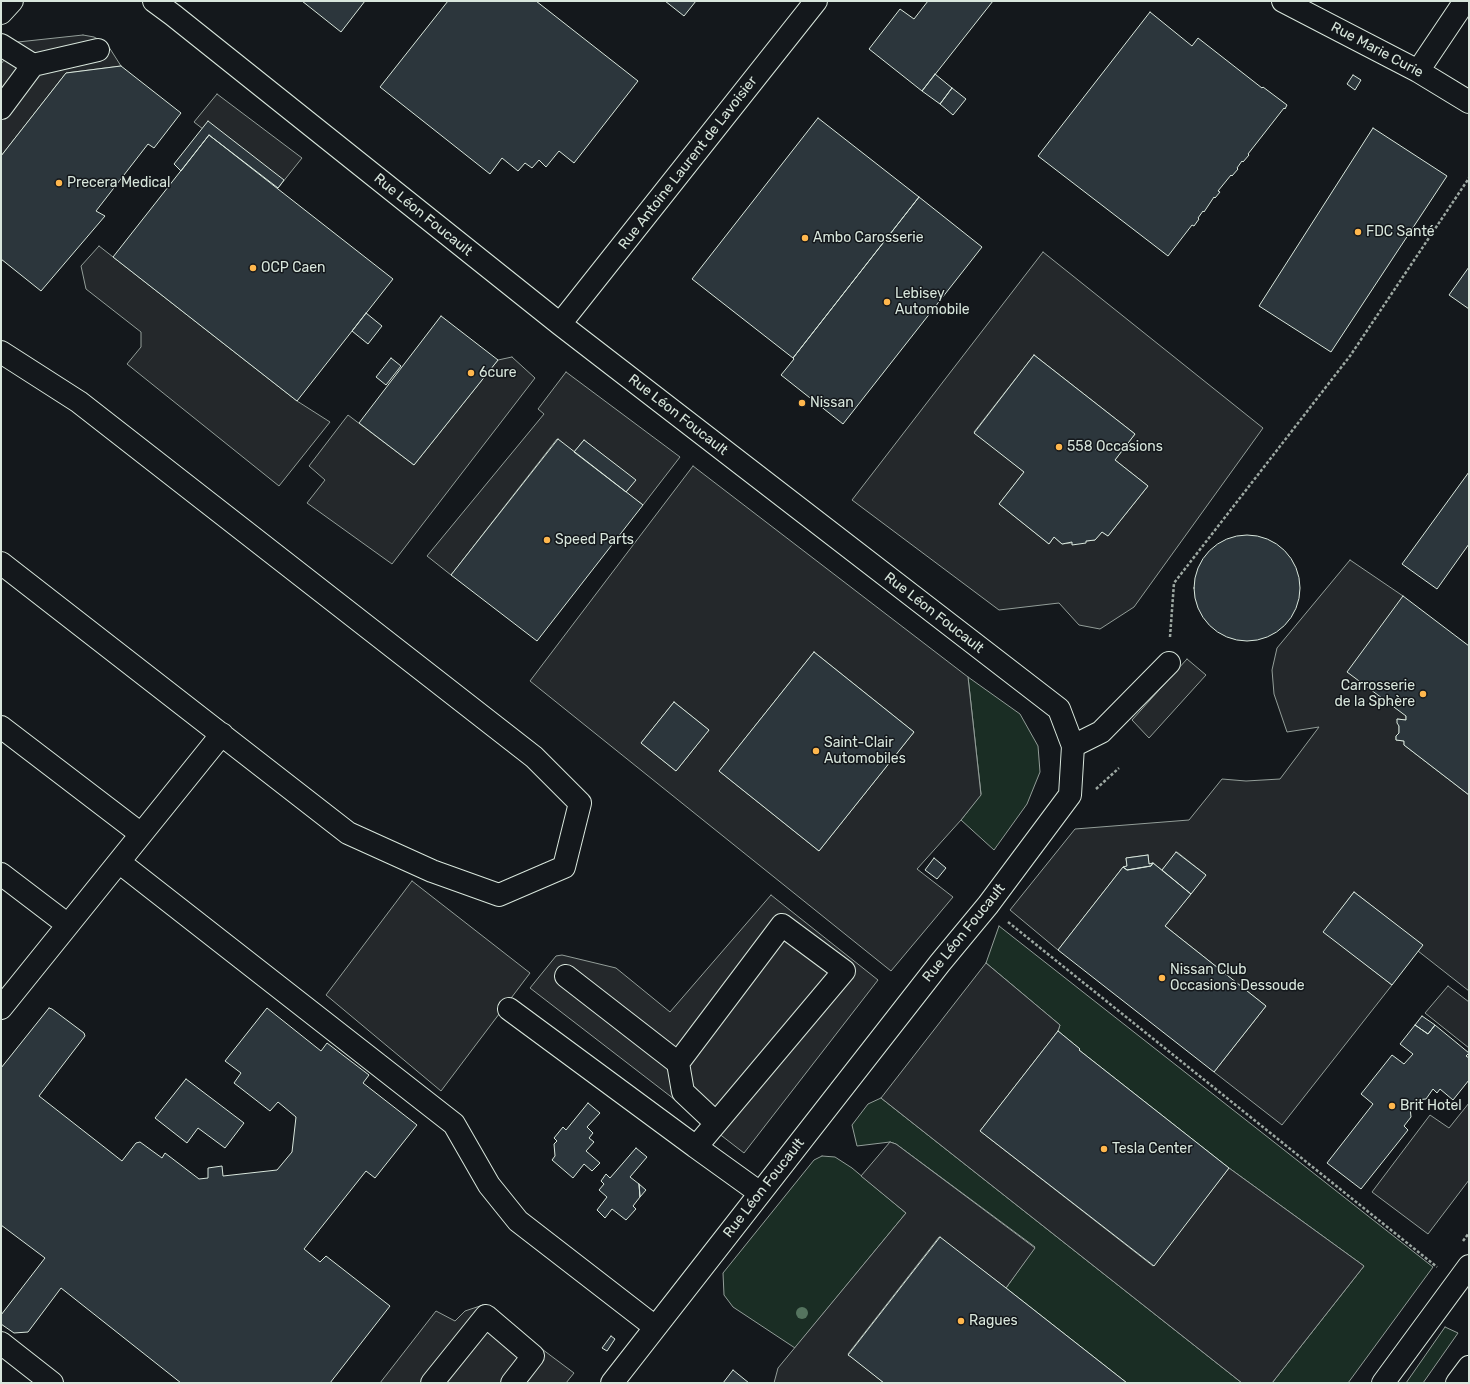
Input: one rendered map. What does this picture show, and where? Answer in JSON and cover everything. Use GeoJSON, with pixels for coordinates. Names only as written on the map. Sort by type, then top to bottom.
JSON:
{"type":"FeatureCollection","features":[{"type":"Feature","properties":{"kind":"street"},"geometry":{"type":"LineString","coordinates":[[1,12],[12,1]]}},
{"type":"Feature","properties":{"kind":"street","name":"Rue Léon Foucault"},"geometry":{"type":"LineString","coordinates":[[154,1],[180,20],[560,324],[1058,709],[1073,746],[1070,795],[988,905],[940,963],[612,1383]]}},
{"type":"Feature","properties":{"kind":"street","name":"Rue Antoine Laurent de Lavoisier"},"geometry":{"type":"LineString","coordinates":[[560,324],[816,1]]}},
{"type":"Feature","properties":{"kind":"street","name":"Rue Marie Curie"},"geometry":{"type":"LineString","coordinates":[[1283,1],[1418,71],[1469,102]]}},
{"type":"Feature","properties":{"kind":"street"},"geometry":{"type":"LineString","coordinates":[[1418,71],[1464,1]]}},
{"type":"Feature","properties":{"kind":"street"},"geometry":{"type":"LineString","coordinates":[[1,45],[33,65]]}},
{"type":"Feature","properties":{"kind":"street"},"geometry":{"type":"LineString","coordinates":[[1,108],[33,65],[98,50]]}},
{"type":"Feature","properties":{"kind":"street"},"geometry":{"type":"LineString","coordinates":[[1,352],[79,402],[534,757],[580,803],[564,867],[499,895],[432,871],[348,832],[1,563]]}},
{"type":"Feature","properties":{"kind":"street"},"geometry":{"type":"LineString","coordinates":[[1073,746],[1101,732],[1169,663]]}},
{"type":"Feature","properties":{"kind":"street"},"geometry":{"type":"LineString","coordinates":[[1,727],[141,834]]}},
{"type":"Feature","properties":{"kind":"street"},"geometry":{"type":"LineString","coordinates":[[1,1008],[222,734]]}},
{"type":"Feature","properties":{"kind":"street"},"geometry":{"type":"LineString","coordinates":[[119,862],[454,1124],[489,1185],[518,1221],[655,1327]]}},
{"type":"Feature","properties":{"kind":"street"},"geometry":{"type":"LineString","coordinates":[[1,874],[68,926]]}},
{"type":"Feature","properties":{"kind":"street"},"geometry":{"type":"LineString","coordinates":[[678,1063],[782,925],[844,971],[696,1147]]}},
{"type":"Feature","properties":{"kind":"street"},"geometry":{"type":"LineString","coordinates":[[566,976],[678,1063],[683,1092],[716,1123]]}},
{"type":"Feature","properties":{"kind":"street"},"geometry":{"type":"LineString","coordinates":[[509,1009],[760,1193]]}},
{"type":"Feature","properties":{"kind":"street"},"geometry":{"type":"LineString","coordinates":[[1383,1383],[1469,1266]]}},
{"type":"Feature","properties":{"kind":"street"},"geometry":{"type":"LineString","coordinates":[[432,1383],[486,1316],[533,1356],[512,1383]]}},
{"type":"Feature","properties":{"kind":"street"},"geometry":{"type":"LineString","coordinates":[[1,1344],[52,1383]]}},
{"type":"Feature","properties":{"kind":"street"},"geometry":{"type":"LineString","coordinates":[[1457,1383],[1469,1368]]}},
{"type":"Feature","properties":{"kind":"path"},"geometry":{"type":"LineString","coordinates":[[1169,663],[1174,583],[1350,356],[1469,178]]}},
{"type":"Feature","properties":{"kind":"path"},"geometry":{"type":"LineString","coordinates":[[1091,794],[1119,768]]}},
{"type":"Feature","properties":{"kind":"path"},"geometry":{"type":"LineString","coordinates":[[1004,919],[1442,1272]]}},
{"type":"Feature","properties":{"kind":"green space"},"geometry":{"type":"Polygon","coordinates":[[[968,677],[1020,714],[1038,746],[1040,772],[1027,804],[994,850],[961,820],[981,794],[968,677]]]}},
{"type":"Feature","properties":{"kind":"green space"},"geometry":{"type":"Polygon","coordinates":[[[999,926],[1433,1267],[1348,1383],[1272,1383],[1364,1266],[1229,1168],[1079,1050],[1080,1049],[1058,1031],[1060,1025],[986,963],[999,926]]]}},
{"type":"Feature","properties":{"kind":"green space"},"geometry":{"type":"Polygon","coordinates":[[[881,1098],[1242,1383],[1127,1383],[1006,1288],[1035,1247],[896,1144],[890,1142],[857,1146],[852,1125],[868,1104],[881,1098]]]}},
{"type":"Feature","properties":{"kind":"green space"},"geometry":{"type":"Polygon","coordinates":[[[822,1156],[835,1157],[852,1168],[906,1213],[795,1348],[733,1307],[724,1295],[723,1273],[814,1160],[822,1156]]]}},
{"type":"Feature","properties":{"kind":"green space"},"geometry":{"type":"Polygon","coordinates":[[[1445,1327],[1458,1333],[1423,1383],[1406,1383],[1445,1327]]]}},
{"type":"Feature","properties":{"kind":"shaded area"},"geometry":{"type":"Polygon","coordinates":[[[83,35],[94,37],[107,44],[121,66],[66,73],[1,156],[1,64],[18,42],[83,35]]]}},
{"type":"Feature","properties":{"kind":"shaded area"},"geometry":{"type":"Polygon","coordinates":[[[217,94],[302,158],[278,188],[194,122],[217,94]]]}},
{"type":"Feature","properties":{"kind":"shaded area"},"geometry":{"type":"Polygon","coordinates":[[[99,246],[297,401],[330,422],[279,486],[127,364],[141,347],[141,332],[86,289],[81,266],[99,246]]]}},
{"type":"Feature","properties":{"kind":"shaded area"},"geometry":{"type":"Polygon","coordinates":[[[1043,252],[1263,428],[1134,607],[1100,629],[1079,625],[1059,603],[999,610],[852,500],[1043,252]],[[1034,355],[974,432],[1024,472],[999,504],[1049,544],[1054,537],[1062,544],[1095,540],[1102,532],[1108,536],[1148,486],[1115,460],[1135,434],[1034,355]]]}},
{"type":"Feature","properties":{"kind":"shaded area"},"geometry":{"type":"Polygon","coordinates":[[[512,357],[535,378],[392,564],[307,503],[325,480],[309,466],[348,415],[414,465],[498,360],[512,357]]]}},
{"type":"Feature","properties":{"kind":"shaded area"},"geometry":{"type":"Polygon","coordinates":[[[566,372],[680,457],[643,505],[626,492],[635,480],[584,440],[574,452],[557,439],[451,575],[427,556],[544,414],[538,409],[566,372]]]}},
{"type":"Feature","properties":{"kind":"shaded area"},"geometry":{"type":"Polygon","coordinates":[[[693,466],[968,677],[981,795],[961,820],[917,869],[953,897],[891,971],[530,681],[693,466]],[[814,652],[719,771],[819,851],[914,732],[814,652]],[[674,702],[641,743],[676,771],[709,730],[674,702]]]}},
{"type":"Feature","properties":{"kind":"shaded area"},"geometry":{"type":"Polygon","coordinates":[[[1350,560],[1403,596],[1406,720],[1397,719],[1399,733],[1396,736],[1396,740],[1404,741],[1404,745],[1469,795],[1469,991],[1418,951],[1422,945],[1354,892],[1324,932],[1392,985],[1282,1125],[1214,1072],[1266,1006],[1165,926],[1206,875],[1177,852],[1162,870],[1153,863],[1149,864],[1148,855],[1126,858],[1127,866],[1123,867],[1058,950],[1010,910],[1075,829],[1189,820],[1222,779],[1246,781],[1280,779],[1319,727],[1287,732],[1274,694],[1272,670],[1277,648],[1350,560]]]}},
{"type":"Feature","properties":{"kind":"shaded area"},"geometry":{"type":"Polygon","coordinates":[[[1187,659],[1206,675],[1149,738],[1132,720],[1187,659]]]}},
{"type":"Feature","properties":{"kind":"shaded area"},"geometry":{"type":"Polygon","coordinates":[[[412,881],[530,973],[441,1091],[326,995],[412,881]]]}},
{"type":"Feature","properties":{"kind":"shaded area"},"geometry":{"type":"Polygon","coordinates":[[[771,895],[878,980],[744,1153],[530,988],[556,956],[562,955],[616,968],[670,1012],[771,895]]]}},
{"type":"Feature","properties":{"kind":"shaded area"},"geometry":{"type":"Polygon","coordinates":[[[986,963],[1060,1025],[1058,1031],[980,1131],[1153,1266],[1229,1168],[1364,1266],[1272,1383],[1242,1383],[881,1098],[986,963]]]}},
{"type":"Feature","properties":{"kind":"shaded area"},"geometry":{"type":"Polygon","coordinates":[[[1448,986],[1469,1002],[1469,1048],[1425,1013],[1448,986]]]}},
{"type":"Feature","properties":{"kind":"shaded area"},"geometry":{"type":"Polygon","coordinates":[[[1469,1103],[1469,1180],[1428,1234],[1372,1192],[1430,1115],[1449,1128],[1469,1103]]]}},
{"type":"Feature","properties":{"kind":"shaded area"},"geometry":{"type":"Polygon","coordinates":[[[890,1142],[896,1144],[1035,1248],[1006,1288],[939,1237],[848,1354],[884,1383],[774,1383],[778,1368],[906,1213],[861,1176],[890,1142]]]}},
{"type":"Feature","properties":{"kind":"shaded area"},"geometry":{"type":"Polygon","coordinates":[[[483,1305],[574,1373],[566,1383],[380,1383],[436,1311],[455,1321],[465,1311],[483,1305]]]}},
{"type":"Feature","properties":{"kind":"building"},"geometry":{"type":"Polygon","coordinates":[[[302,1],[365,1],[341,32],[302,1]]]}},
{"type":"Feature","properties":{"kind":"building"},"geometry":{"type":"Polygon","coordinates":[[[448,1],[536,1],[638,81],[574,163],[559,151],[546,167],[539,160],[532,168],[525,163],[518,171],[502,158],[490,174],[380,87],[448,1]]]}},
{"type":"Feature","properties":{"kind":"building"},"geometry":{"type":"Polygon","coordinates":[[[665,1],[696,1],[684,16],[665,1]]]}},
{"type":"Feature","properties":{"kind":"building"},"geometry":{"type":"Polygon","coordinates":[[[928,1],[993,1],[922,91],[869,49],[900,9],[914,19],[928,1]]]}},
{"type":"Feature","properties":{"kind":"building"},"geometry":{"type":"Polygon","coordinates":[[[1150,12],[1192,46],[1198,38],[1262,88],[1263,87],[1287,105],[1248,154],[1249,155],[1243,162],[1242,161],[1237,168],[1238,169],[1218,191],[1220,192],[1215,198],[1214,197],[1204,212],[1203,211],[1194,226],[1192,225],[1168,256],[1038,156],[1150,12]]]}},
{"type":"Feature","properties":{"kind":"building","name":"Precera Medical"},"geometry":{"type":"Polygon","coordinates":[[[121,66],[181,113],[154,148],[148,144],[96,211],[105,216],[41,291],[1,259],[1,156],[66,73],[121,66]]]}},
{"type":"Feature","properties":{"kind":"building"},"geometry":{"type":"Polygon","coordinates":[[[935,74],[952,88],[940,104],[922,91],[935,74]]]}},
{"type":"Feature","properties":{"kind":"building"},"geometry":{"type":"Polygon","coordinates":[[[1353,75],[1361,80],[1355,90],[1347,84],[1353,75]]]}},
{"type":"Feature","properties":{"kind":"building"},"geometry":{"type":"Polygon","coordinates":[[[952,88],[966,99],[953,115],[940,104],[952,88]]]}},
{"type":"Feature","properties":{"kind":"building","name":"Ambo Carosserie"},"geometry":{"type":"Polygon","coordinates":[[[818,118],[919,197],[793,358],[692,279],[818,118]]]}},
{"type":"Feature","properties":{"kind":"building"},"geometry":{"type":"Polygon","coordinates":[[[208,121],[284,180],[278,188],[209,135],[181,171],[174,164],[208,121]]]}},
{"type":"Feature","properties":{"kind":"building","name":"FDC Santé"},"geometry":{"type":"Polygon","coordinates":[[[1373,128],[1447,176],[1331,352],[1259,306],[1373,128]]]}},
{"type":"Feature","properties":{"kind":"building","name":"OCP Caen"},"geometry":{"type":"Polygon","coordinates":[[[209,135],[393,279],[297,401],[113,257],[209,135]]]}},
{"type":"Feature","properties":{"kind":"building","name":"Lebisey Automobile"},"geometry":{"type":"Polygon","coordinates":[[[919,197],[982,247],[843,424],[781,375],[919,197]]]}},
{"type":"Feature","properties":{"kind":"building"},"geometry":{"type":"Polygon","coordinates":[[[1469,267],[1469,309],[1449,295],[1469,267]]]}},
{"type":"Feature","properties":{"kind":"building"},"geometry":{"type":"Polygon","coordinates":[[[366,313],[382,326],[368,344],[352,331],[366,313]]]}},
{"type":"Feature","properties":{"kind":"building"},"geometry":{"type":"Polygon","coordinates":[[[441,316],[498,360],[414,465],[359,423],[441,316]]]}},
{"type":"Feature","properties":{"kind":"building","name":"558 Occasions"},"geometry":{"type":"Polygon","coordinates":[[[1034,355],[1135,434],[1115,460],[1148,486],[1108,536],[1102,532],[1095,540],[1072,545],[1072,542],[1062,544],[1054,537],[1049,544],[999,504],[1024,472],[974,433],[1034,355]]]}},
{"type":"Feature","properties":{"kind":"building"},"geometry":{"type":"Polygon","coordinates":[[[391,358],[401,366],[386,385],[376,377],[391,358]]]}},
{"type":"Feature","properties":{"kind":"building","name":"Speed Parts"},"geometry":{"type":"Polygon","coordinates":[[[558,439],[643,505],[537,641],[451,575],[558,439]]]}},
{"type":"Feature","properties":{"kind":"building"},"geometry":{"type":"Polygon","coordinates":[[[584,440],[636,480],[626,492],[574,452],[584,440]]]}},
{"type":"Feature","properties":{"kind":"building"},"geometry":{"type":"Polygon","coordinates":[[[1469,472],[1469,544],[1437,589],[1402,564],[1469,472]]]}},
{"type":"Feature","properties":{"kind":"building"},"geometry":{"type":"Polygon","coordinates":[[[1247,535],[1267,539],[1284,551],[1296,568],[1300,588],[1296,608],[1284,625],[1267,637],[1247,641],[1227,637],[1210,625],[1198,608],[1194,588],[1198,568],[1210,551],[1227,539],[1247,535]]]}},
{"type":"Feature","properties":{"kind":"building","name":"Carrosserie de la Sphère"},"geometry":{"type":"Polygon","coordinates":[[[1403,596],[1469,646],[1469,795],[1404,745],[1404,741],[1396,740],[1396,736],[1399,733],[1397,719],[1406,720],[1406,716],[1347,672],[1403,596]]]}},
{"type":"Feature","properties":{"kind":"building","name":"Saint-Clair Automobiles"},"geometry":{"type":"Polygon","coordinates":[[[814,652],[914,732],[819,851],[719,771],[814,652]]]}},
{"type":"Feature","properties":{"kind":"building"},"geometry":{"type":"Polygon","coordinates":[[[674,702],[709,730],[676,771],[641,743],[674,702]]]}},
{"type":"Feature","properties":{"kind":"building"},"geometry":{"type":"Polygon","coordinates":[[[1176,852],[1206,875],[1191,894],[1162,870],[1176,852]]]}},
{"type":"Feature","properties":{"kind":"building"},"geometry":{"type":"Polygon","coordinates":[[[1148,855],[1149,864],[1153,863],[1151,866],[1127,870],[1123,867],[1127,866],[1126,858],[1148,855]]]}},
{"type":"Feature","properties":{"kind":"building"},"geometry":{"type":"Polygon","coordinates":[[[934,858],[946,868],[937,879],[925,870],[934,858]]]}},
{"type":"Feature","properties":{"kind":"building","name":"Nissan Club Occasions Dessoude"},"geometry":{"type":"Polygon","coordinates":[[[1153,863],[1191,894],[1165,926],[1266,1006],[1214,1072],[1058,950],[1123,867],[1127,870],[1151,866],[1153,863]]]}},
{"type":"Feature","properties":{"kind":"building"},"geometry":{"type":"Polygon","coordinates":[[[1354,892],[1423,945],[1392,985],[1323,932],[1354,892]]]}},
{"type":"Feature","properties":{"kind":"building"},"geometry":{"type":"Polygon","coordinates":[[[49,1008],[84,1033],[85,1036],[39,1096],[122,1161],[136,1143],[140,1142],[162,1158],[165,1153],[199,1179],[208,1178],[208,1168],[222,1166],[223,1176],[277,1170],[292,1152],[296,1117],[278,1102],[270,1111],[234,1083],[241,1073],[225,1061],[267,1008],[321,1051],[327,1043],[369,1075],[363,1083],[417,1125],[375,1178],[366,1171],[304,1249],[320,1262],[326,1256],[390,1306],[330,1383],[181,1383],[61,1288],[28,1332],[14,1333],[1,1324],[1,1315],[45,1258],[1,1225],[1,1068],[49,1008]]]}},
{"type":"Feature","properties":{"kind":"building"},"geometry":{"type":"Polygon","coordinates":[[[1422,1016],[1435,1025],[1428,1034],[1415,1025],[1422,1016]]]}},
{"type":"Feature","properties":{"kind":"building","name":"Brit Hotel"},"geometry":{"type":"Polygon","coordinates":[[[1415,1025],[1428,1034],[1435,1025],[1469,1053],[1466,1056],[1469,1058],[1469,1080],[1453,1100],[1440,1089],[1437,1093],[1433,1089],[1426,1099],[1416,1100],[1410,1107],[1411,1117],[1404,1126],[1408,1130],[1361,1189],[1327,1163],[1373,1104],[1361,1094],[1392,1055],[1404,1064],[1413,1054],[1400,1044],[1415,1025]]]}},
{"type":"Feature","properties":{"kind":"building","name":"Tesla Center"},"geometry":{"type":"Polygon","coordinates":[[[1058,1031],[1080,1049],[1079,1050],[1229,1168],[1154,1266],[980,1131],[1058,1031]]]}},
{"type":"Feature","properties":{"kind":"building"},"geometry":{"type":"Polygon","coordinates":[[[186,1079],[244,1123],[225,1148],[198,1128],[187,1143],[155,1118],[186,1079]]]}},
{"type":"Feature","properties":{"kind":"building"},"geometry":{"type":"Polygon","coordinates":[[[588,1103],[600,1113],[587,1127],[593,1133],[589,1138],[594,1142],[586,1151],[600,1163],[592,1171],[584,1164],[573,1178],[552,1160],[555,1156],[554,1144],[557,1141],[554,1138],[563,1127],[566,1130],[588,1103]]]}},
{"type":"Feature","properties":{"kind":"building"},"geometry":{"type":"Polygon","coordinates":[[[636,1148],[647,1157],[630,1177],[639,1184],[640,1197],[633,1206],[636,1209],[626,1220],[612,1209],[605,1218],[597,1210],[607,1197],[599,1190],[604,1184],[601,1181],[606,1174],[610,1178],[636,1148]]]}},
{"type":"Feature","properties":{"kind":"building"},"geometry":{"type":"Polygon","coordinates":[[[639,1184],[646,1190],[640,1197],[639,1184]]]}},
{"type":"Feature","properties":{"kind":"building","name":"Ragues"},"geometry":{"type":"Polygon","coordinates":[[[940,1237],[1127,1383],[884,1383],[848,1355],[940,1237]]]}},
{"type":"Feature","properties":{"kind":"building"},"geometry":{"type":"Polygon","coordinates":[[[611,1336],[615,1339],[607,1351],[602,1348],[611,1336]]]}},
{"type":"Feature","properties":{"kind":"building"},"geometry":{"type":"Polygon","coordinates":[[[733,1370],[749,1383],[723,1383],[733,1370]]]}},
{"type":"Feature","properties":{"kind":"place","name":"Precera Medical"},"geometry":{"type":"Point","coordinates":[59,183]}},
{"type":"Feature","properties":{"kind":"place","name":"FDC Santé"},"geometry":{"type":"Point","coordinates":[1358,232]}},
{"type":"Feature","properties":{"kind":"place","name":"Ambo Carosserie"},"geometry":{"type":"Point","coordinates":[805,238]}},
{"type":"Feature","properties":{"kind":"place","name":"OCP Caen"},"geometry":{"type":"Point","coordinates":[253,268]}},
{"type":"Feature","properties":{"kind":"place","name":"Lebisey Automobile"},"geometry":{"type":"Point","coordinates":[887,302]}},
{"type":"Feature","properties":{"kind":"place","name":"6cure"},"geometry":{"type":"Point","coordinates":[471,373]}},
{"type":"Feature","properties":{"kind":"place","name":"Nissan"},"geometry":{"type":"Point","coordinates":[802,403]}},
{"type":"Feature","properties":{"kind":"place","name":"558 Occasions"},"geometry":{"type":"Point","coordinates":[1059,447]}},
{"type":"Feature","properties":{"kind":"place","name":"Speed Parts"},"geometry":{"type":"Point","coordinates":[547,540]}},
{"type":"Feature","properties":{"kind":"place","name":"Carrosserie de la Sphère"},"geometry":{"type":"Point","coordinates":[1423,694]}},
{"type":"Feature","properties":{"kind":"place","name":"Saint-Clair Automobiles"},"geometry":{"type":"Point","coordinates":[816,751]}},
{"type":"Feature","properties":{"kind":"place","name":"Nissan Club Occasions Dessoude"},"geometry":{"type":"Point","coordinates":[1162,978]}},
{"type":"Feature","properties":{"kind":"place","name":"Brit Hotel"},"geometry":{"type":"Point","coordinates":[1392,1106]}},
{"type":"Feature","properties":{"kind":"place","name":"Tesla Center"},"geometry":{"type":"Point","coordinates":[1104,1149]}},
{"type":"Feature","properties":{"kind":"place","name":"Ragues"},"geometry":{"type":"Point","coordinates":[961,1321]}}]}
